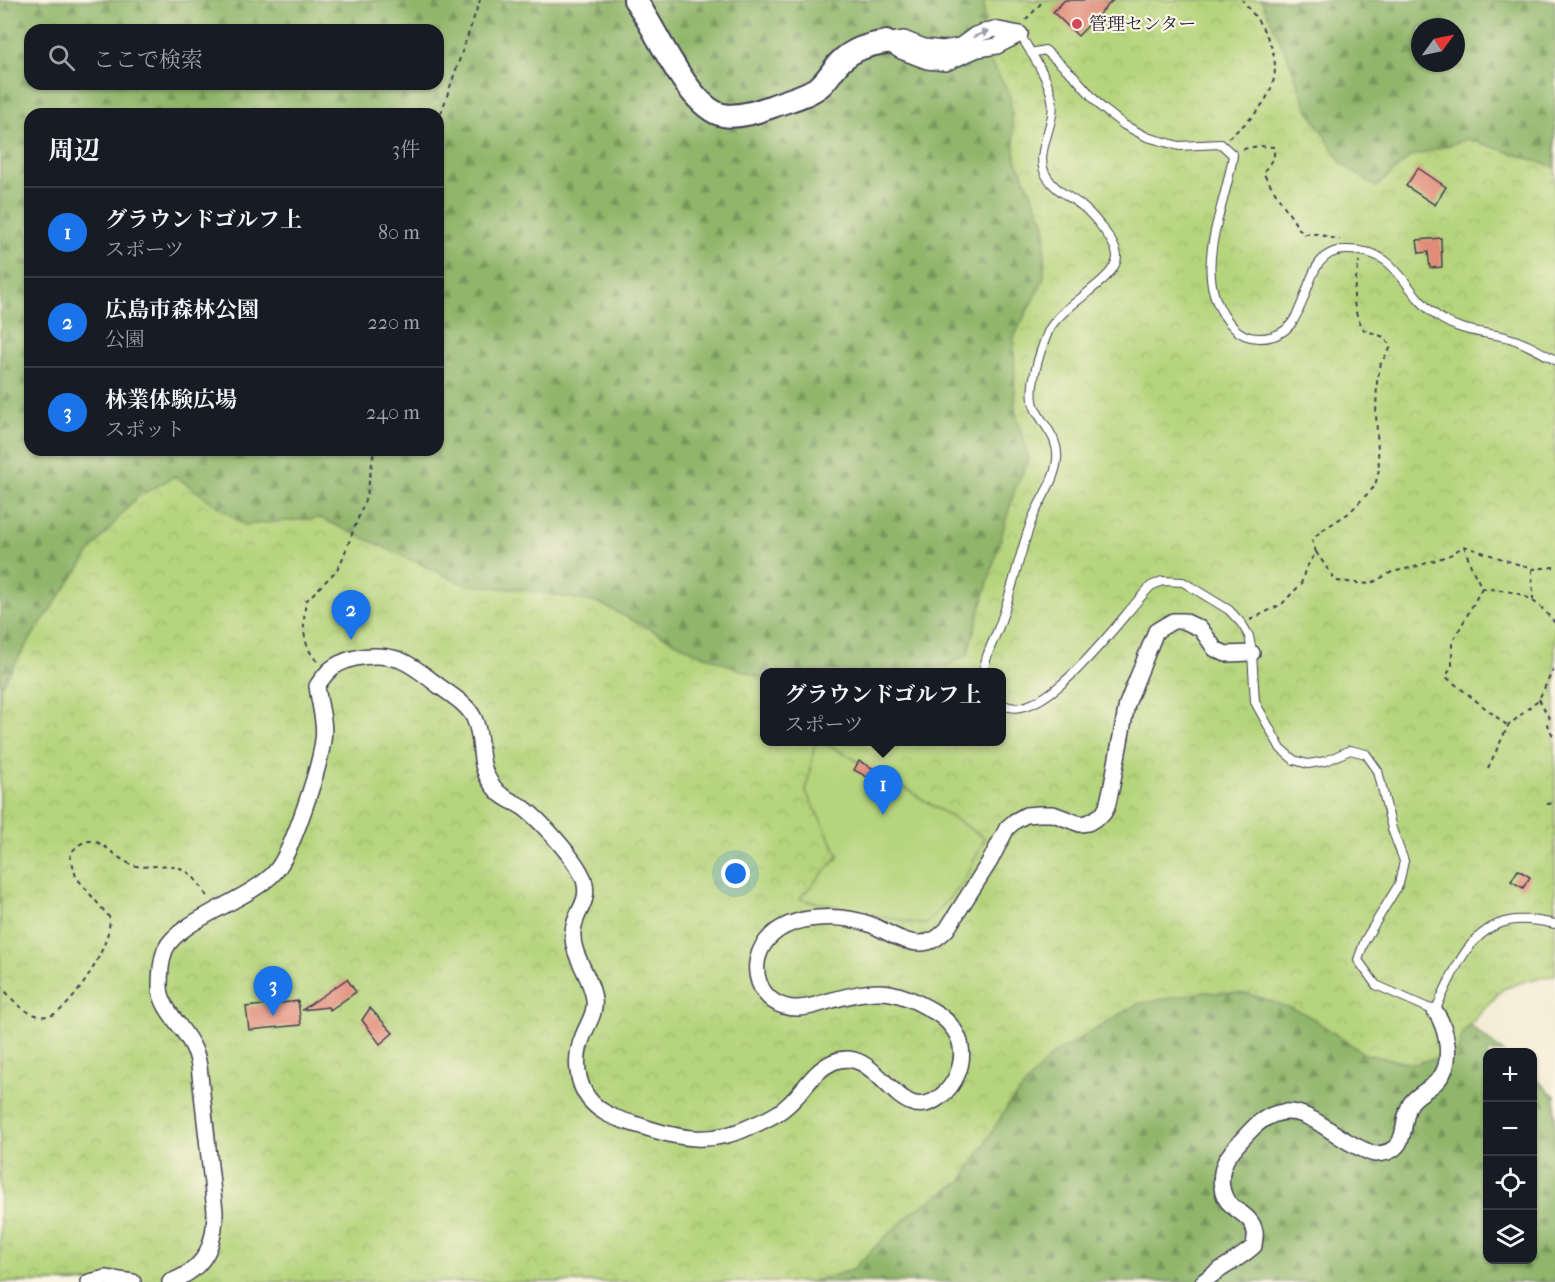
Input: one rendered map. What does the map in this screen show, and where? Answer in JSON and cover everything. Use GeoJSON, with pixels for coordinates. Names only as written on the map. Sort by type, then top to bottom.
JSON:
{"type":"FeatureCollection","features":[{"type":"Feature","properties":{"kind":"street"},"geometry":{"type":"LineString","coordinates":[[635,0],[676,70],[706,106],[723,115],[759,111],[818,88],[836,69],[838,63],[856,49],[868,45],[904,39],[924,47],[944,49],[960,46],[975,35],[994,29],[1020,34]]}},
{"type":"Feature","properties":{"kind":"street"},"geometry":{"type":"LineString","coordinates":[[170,1282],[179,1279],[202,1262],[211,1246],[215,1211],[199,1066],[194,1049],[159,989],[166,949],[177,934],[267,880],[277,870],[305,804],[323,740],[324,725],[317,686],[334,666],[358,658],[387,656],[403,661],[462,703],[473,715],[484,772],[499,794],[527,810],[557,841],[577,865],[585,882],[584,906],[574,924],[572,935],[574,948],[595,1002],[593,1015],[579,1050],[577,1064],[582,1087],[591,1102],[605,1113],[662,1133],[696,1139],[733,1135],[763,1121],[789,1105],[817,1072],[843,1059],[858,1061],[873,1069],[896,1095],[906,1101],[932,1102],[941,1096],[954,1083],[961,1057],[958,1037],[940,1015],[915,1000],[889,992],[861,993],[803,1008],[782,1006],[770,1000],[761,987],[756,970],[762,945],[781,927],[793,923],[826,919],[857,921],[909,941],[922,943],[939,937],[947,929],[990,861],[1007,828],[1015,821],[1026,814],[1053,814],[1080,824],[1088,823],[1103,814],[1112,785],[1127,704],[1156,631],[1173,621],[1184,621],[1201,629],[1215,649],[1226,654],[1252,653]]}},
{"type":"Feature","properties":{"kind":"street"},"geometry":{"type":"LineString","coordinates":[[1203,1282],[1222,1267],[1244,1256],[1254,1246],[1255,1232],[1248,1217],[1230,1204],[1221,1185],[1221,1172],[1227,1158],[1246,1134],[1261,1121],[1276,1113],[1294,1111],[1315,1120],[1374,1154],[1389,1151],[1401,1141],[1408,1109],[1413,1101],[1432,1086],[1445,1070],[1447,1042],[1441,1020],[1435,1011]]}},
{"type":"Feature","properties":{"kind":"street"},"geometry":{"type":"LineString","coordinates":[[89,1282],[106,1278],[134,1282]]}},
{"type":"Feature","properties":{"kind":"lane"},"geometry":{"type":"LineString","coordinates":[[985,668],[1033,516],[1050,487],[1057,460],[1056,444],[1048,426],[1036,409],[1032,394],[1048,331],[1056,318],[1112,271],[1117,259],[1115,248],[1103,229],[1083,206],[1058,190],[1046,176],[1041,159],[1053,115],[1052,98],[1043,74],[1020,34]]}},
{"type":"Feature","properties":{"kind":"lane"},"geometry":{"type":"LineString","coordinates":[[1031,53],[1045,50],[1075,77],[1101,107],[1124,125],[1147,137],[1179,146],[1221,144],[1233,155],[1212,249],[1210,272],[1214,297],[1236,330],[1250,338],[1274,337],[1284,332],[1298,314],[1314,268],[1323,258],[1343,249],[1361,250],[1373,252],[1394,266],[1421,304],[1450,324],[1467,331],[1506,337],[1525,343],[1555,360]]}},
{"type":"Feature","properties":{"kind":"lane"},"geometry":{"type":"LineString","coordinates":[[1006,706],[1026,706],[1047,695],[1076,672],[1151,586],[1162,581],[1183,582],[1229,610],[1242,624],[1249,636],[1252,653],[1255,702],[1281,749],[1294,760],[1308,764],[1326,761],[1350,750],[1366,754],[1378,771],[1392,829],[1404,861],[1399,884],[1365,940],[1358,960],[1376,985],[1435,1011],[1468,947],[1484,933],[1508,921],[1555,924]]}},
{"type":"Feature","properties":{"kind":"path"},"geometry":{"type":"LineString","coordinates":[[443,108],[480,0]]}},
{"type":"Feature","properties":{"kind":"path"},"geometry":{"type":"LineString","coordinates":[[1020,34],[1027,17],[1044,0]]}},
{"type":"Feature","properties":{"kind":"path"},"geometry":{"type":"LineString","coordinates":[[1221,144],[1240,129],[1257,110],[1272,89],[1275,71],[1273,50],[1266,32],[1242,0]]}},
{"type":"Feature","properties":{"kind":"path"},"geometry":{"type":"LineString","coordinates":[[1233,155],[1243,148],[1274,147],[1274,157],[1263,173],[1303,234],[1326,235],[1361,244],[1355,281],[1355,314],[1364,330],[1384,337],[1391,347],[1381,363],[1377,381],[1379,469],[1376,486],[1349,513],[1321,531],[1312,540],[1316,552],[1336,581],[1370,584],[1392,572],[1450,555],[1464,546]]}},
{"type":"Feature","properties":{"kind":"path"},"geometry":{"type":"LineString","coordinates":[[327,672],[307,649],[305,640],[306,601],[337,570],[342,560],[367,495],[373,456]]}},
{"type":"Feature","properties":{"kind":"path"},"geometry":{"type":"LineString","coordinates":[[1464,546],[1532,569],[1555,567]]}},
{"type":"Feature","properties":{"kind":"path"},"geometry":{"type":"LineString","coordinates":[[1464,546],[1482,588]]}},
{"type":"Feature","properties":{"kind":"path"},"geometry":{"type":"LineString","coordinates":[[1242,624],[1282,604],[1300,584],[1316,552]]}},
{"type":"Feature","properties":{"kind":"path"},"geometry":{"type":"LineString","coordinates":[[1532,569],[1533,599]]}},
{"type":"Feature","properties":{"kind":"path"},"geometry":{"type":"LineString","coordinates":[[1482,588],[1533,599],[1555,623]]}},
{"type":"Feature","properties":{"kind":"path"},"geometry":{"type":"LineString","coordinates":[[1482,588],[1452,643],[1452,665],[1446,677],[1508,726]]}},
{"type":"Feature","properties":{"kind":"path"},"geometry":{"type":"LineString","coordinates":[[1488,768],[1508,726],[1539,699],[1555,666]]}},
{"type":"Feature","properties":{"kind":"path"},"geometry":{"type":"LineString","coordinates":[[1539,699],[1549,718],[1546,725],[1555,739]]}},
{"type":"Feature","properties":{"kind":"path"},"geometry":{"type":"LineString","coordinates":[[1547,804],[1555,803]]}},
{"type":"Feature","properties":{"kind":"path"},"geometry":{"type":"LineString","coordinates":[[0,985],[17,1004],[30,1013],[47,1016],[54,1014],[72,1000],[99,957],[111,923],[109,917],[76,877],[73,870],[70,854],[84,842],[94,841],[105,845],[132,865],[144,867],[171,864],[184,869],[201,887],[216,911]]}},
{"type":"Feature","properties":{"kind":"green space"},"geometry":{"type":"Polygon","coordinates":[[[0,0],[1555,0],[1555,479],[1434,996],[1498,1048],[1483,1048],[1483,1264],[1537,1264],[1537,1080],[1555,1096],[1555,1282],[0,1282],[0,0]]]}},
{"type":"Feature","properties":{"kind":"green space"},"geometry":{"type":"Polygon","coordinates":[[[984,0],[1261,0],[1289,60],[1306,106],[1342,164],[1376,187],[1410,157],[1468,139],[1555,167],[1555,975],[1503,989],[1463,1032],[1457,1052],[1414,1064],[1365,1054],[1304,1013],[1250,994],[1204,992],[1137,1004],[1051,1056],[1009,1104],[962,1181],[914,1211],[852,1270],[810,1282],[0,1282],[0,688],[36,630],[96,544],[137,497],[175,476],[244,525],[320,518],[464,584],[532,591],[599,603],[691,650],[760,677],[760,746],[1006,746],[1006,668],[924,668],[944,667],[967,655],[1015,489],[1029,459],[1015,410],[1014,337],[1044,278],[1045,224],[1016,159],[1010,94],[985,54],[984,0]]]}},
{"type":"Feature","properties":{"kind":"green space"},"geometry":{"type":"Polygon","coordinates":[[[814,746],[830,746],[882,774],[985,838],[963,883],[925,925],[799,899],[839,856],[806,792],[814,746]]]}},
{"type":"Feature","properties":{"kind":"building","name":"管理センター"},"geometry":{"type":"Polygon","coordinates":[[[1065,0],[1113,0],[1078,36],[1053,12],[1065,0]]]}},
{"type":"Feature","properties":{"kind":"building"},"geometry":{"type":"Polygon","coordinates":[[[1418,168],[1446,187],[1435,205],[1406,186],[1418,168]]]}},
{"type":"Feature","properties":{"kind":"building"},"geometry":{"type":"Polygon","coordinates":[[[1441,238],[1442,267],[1430,268],[1428,252],[1419,253],[1417,240],[1441,238]]]}},
{"type":"Feature","properties":{"kind":"building"},"geometry":{"type":"Polygon","coordinates":[[[859,761],[889,777],[884,786],[854,770],[859,761]]]}},
{"type":"Feature","properties":{"kind":"building"},"geometry":{"type":"Polygon","coordinates":[[[1518,870],[1530,877],[1523,888],[1511,881],[1518,870]]]}},
{"type":"Feature","properties":{"kind":"building"},"geometry":{"type":"Polygon","coordinates":[[[347,979],[356,992],[330,1010],[328,1007],[302,1010],[347,979]]]}},
{"type":"Feature","properties":{"kind":"building"},"geometry":{"type":"Polygon","coordinates":[[[298,1001],[301,1025],[249,1030],[246,1007],[298,1001]]]}},
{"type":"Feature","properties":{"kind":"building"},"geometry":{"type":"Polygon","coordinates":[[[370,1008],[393,1033],[380,1044],[362,1020],[370,1008]]]}},
{"type":"Feature","properties":{"kind":"place","name":"管理センター"},"geometry":{"type":"Point","coordinates":[1077,24]}},
{"type":"Feature","properties":{"kind":"place","name":"広島市森林公園"},"geometry":{"type":"Point","coordinates":[351,640]}},
{"type":"Feature","properties":{"kind":"place","name":"グラウンドゴルフ上"},"geometry":{"type":"Point","coordinates":[883,815]}},
{"type":"Feature","properties":{"kind":"place","name":"林業体験広場"},"geometry":{"type":"Point","coordinates":[273,1016]}}]}
